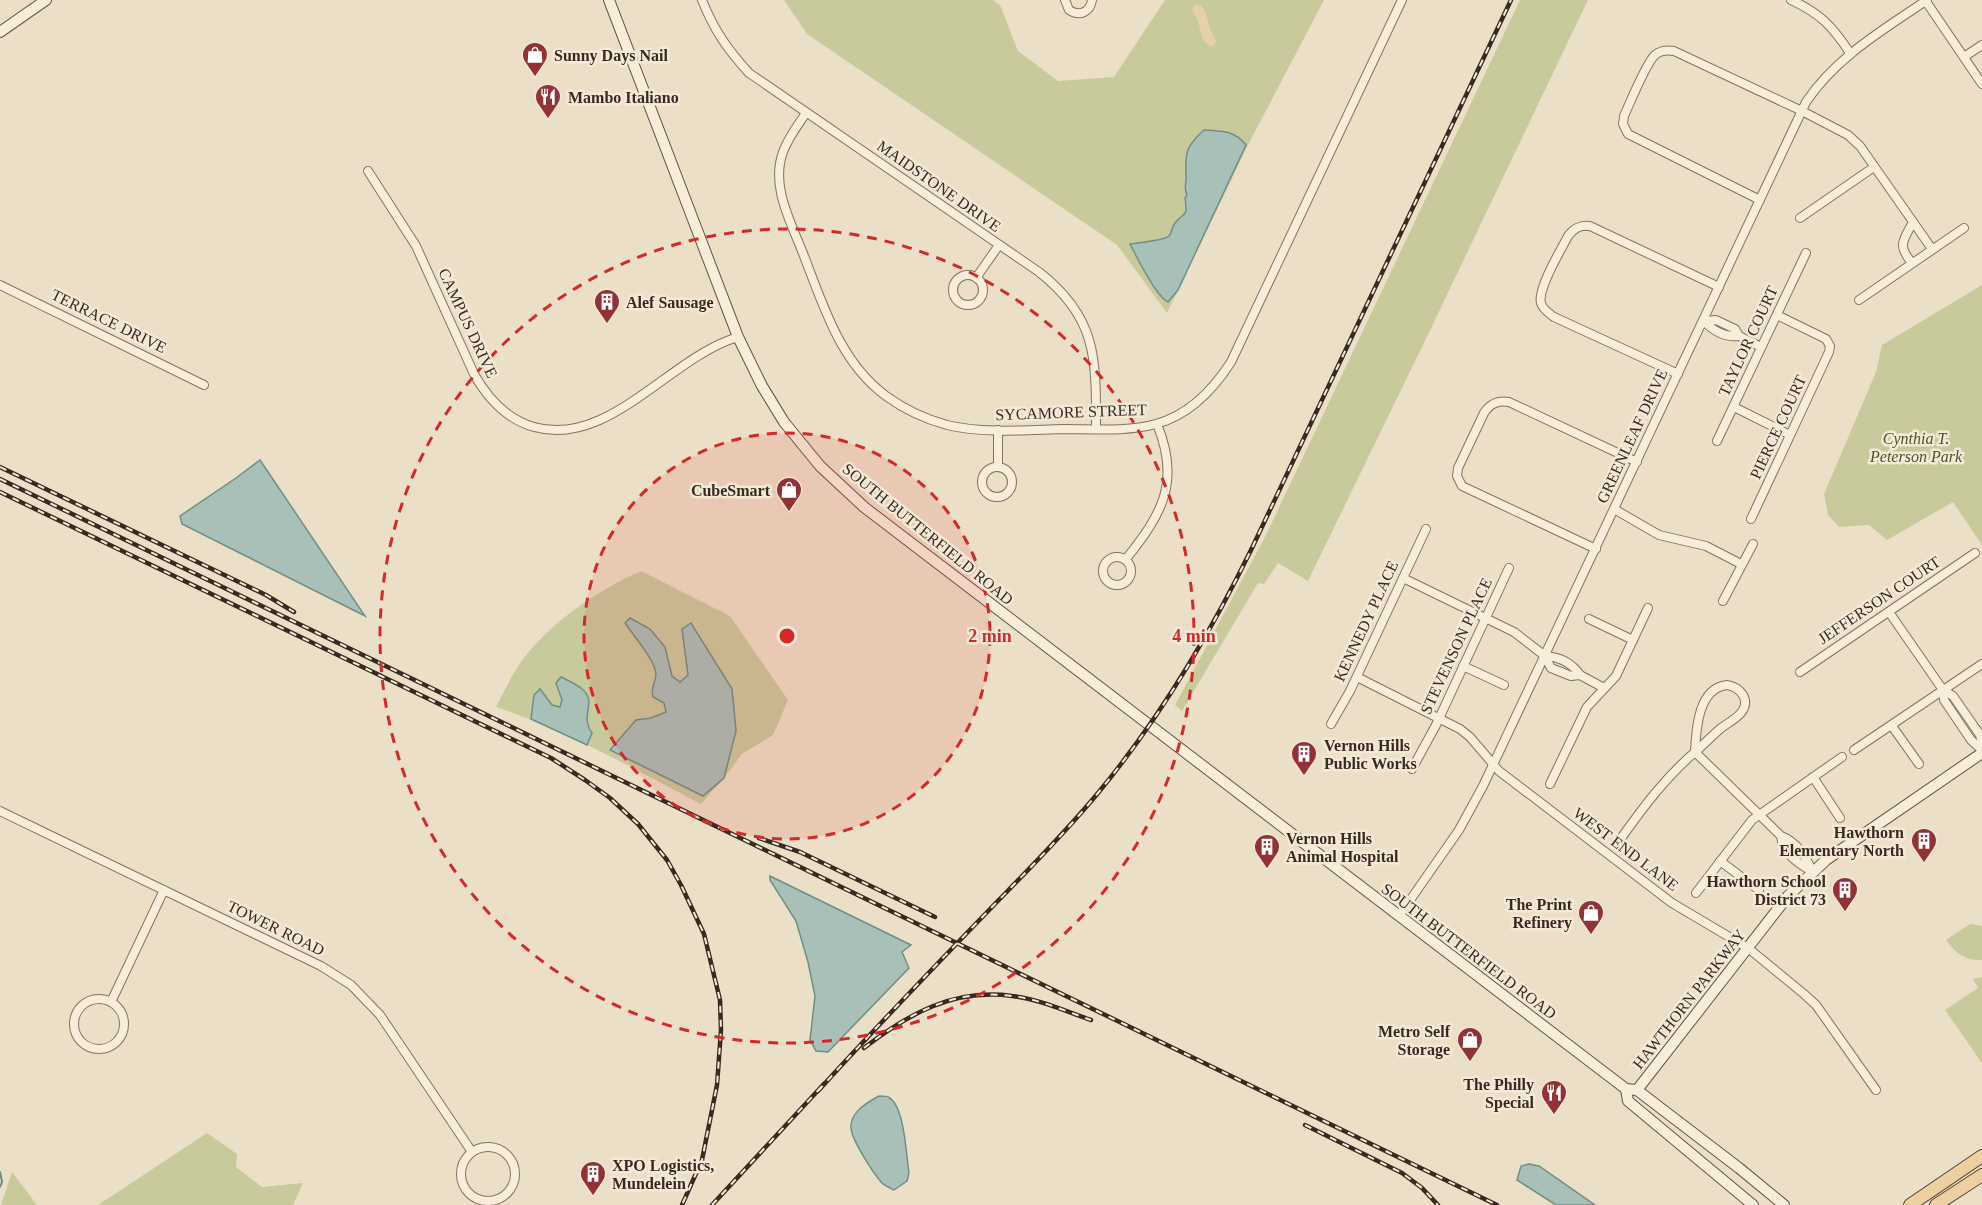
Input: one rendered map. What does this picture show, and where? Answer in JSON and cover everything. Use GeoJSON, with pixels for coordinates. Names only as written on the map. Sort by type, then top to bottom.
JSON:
{"type":"FeatureCollection","features":[{"type":"Feature","properties":{"kind":"main road"},"geometry":{"type":"LineString","coordinates":[[0,32],[46,0]]}},
{"type":"Feature","properties":{"kind":"main road","name":"SOUTH BUTTERFIELD ROAD"},"geometry":{"type":"LineString","coordinates":[[609,0],[738,337],[762,386],[784,422],[811,456],[846,491],[1056,654],[1399,916],[1739,1168],[1784,1205]]}},
{"type":"Feature","properties":{"kind":"main road","name":"HAWTHORN PARKWAY"},"geometry":{"type":"LineString","coordinates":[[1631,1090],[1788,896],[1812,872],[1982,751]]}},
{"type":"Feature","properties":{"kind":"main road","name":"SOUTH BUTTERFIELD ROAD"},"geometry":{"type":"LineString","coordinates":[[1631,1090],[1628,1101],[1753,1205]]}},
{"type":"Feature","properties":{"kind":"main road"},"geometry":{"type":"LineString","coordinates":[[1910,1205],[1982,1156]]}},
{"type":"Feature","properties":{"kind":"main road"},"geometry":{"type":"LineString","coordinates":[[1936,1205],[1982,1174]]}},
{"type":"Feature","properties":{"kind":"street","name":"MAIDSTONE DRIVE"},"geometry":{"type":"LineString","coordinates":[[702,0],[715,30],[729,51],[749,73],[1053,284],[1078,314],[1093,353],[1096,372],[1096,429]]}},
{"type":"Feature","properties":{"kind":"street"},"geometry":{"type":"LineString","coordinates":[[1065,0],[1069,10],[1077,14],[1089,9],[1092,0]]}},
{"type":"Feature","properties":{"kind":"street","name":"SYCAMORE STREET"},"geometry":{"type":"LineString","coordinates":[[806,113],[783,151],[779,171],[782,198],[839,340],[853,362],[875,387],[905,408],[946,425],[998,430],[1136,428],[1157,424],[1175,416],[1206,395],[1217,384],[1231,362],[1402,0]]}},
{"type":"Feature","properties":{"kind":"street"},"geometry":{"type":"LineString","coordinates":[[1791,0],[1822,17],[1850,53]]}},
{"type":"Feature","properties":{"kind":"street"},"geometry":{"type":"LineString","coordinates":[[1926,0],[1982,84]]}},
{"type":"Feature","properties":{"kind":"street","name":"GREENLEAF DRIVE"},"geometry":{"type":"LineString","coordinates":[[1399,916],[1459,830],[1494,764],[1802,111],[1825,77],[1850,53],[1926,0]]}},
{"type":"Feature","properties":{"kind":"street"},"geometry":{"type":"LineString","coordinates":[[1964,57],[1982,45]]}},
{"type":"Feature","properties":{"kind":"street"},"geometry":{"type":"LineString","coordinates":[[1760,200],[1628,134],[1623,120],[1653,57],[1668,50],[1802,111],[1848,135],[1860,146],[1932,249]]}},
{"type":"Feature","properties":{"kind":"street"},"geometry":{"type":"LineString","coordinates":[[1800,218],[1874,167]]}},
{"type":"Feature","properties":{"kind":"street","name":"CAMPUS DRIVE"},"geometry":{"type":"LineString","coordinates":[[368,171],[416,246],[484,392],[504,412],[525,424],[539,428],[568,429],[593,424],[713,346],[738,337]]}},
{"type":"Feature","properties":{"kind":"street"},"geometry":{"type":"LineString","coordinates":[[1912,263],[1902,249],[1902,242],[1913,222]]}},
{"type":"Feature","properties":{"kind":"street"},"geometry":{"type":"LineString","coordinates":[[1678,374],[1547,312],[1540,302],[1542,290],[1568,236],[1572,230],[1584,226],[1590,226],[1719,287]]}},
{"type":"Feature","properties":{"kind":"street"},"geometry":{"type":"LineString","coordinates":[[1858,300],[1964,228]]}},
{"type":"Feature","properties":{"kind":"street"},"geometry":{"type":"LineString","coordinates":[[976,278],[999,245]]}},
{"type":"Feature","properties":{"kind":"street","name":"TAYLOR COURT"},"geometry":{"type":"LineString","coordinates":[[1717,441],[1806,253]]}},
{"type":"Feature","properties":{"kind":"street","name":"TERRACE DRIVE"},"geometry":{"type":"LineString","coordinates":[[0,285],[204,385]]}},
{"type":"Feature","properties":{"kind":"street","name":"PIERCE COURT"},"geometry":{"type":"LineString","coordinates":[[1751,519],[1830,346],[1826,339],[1777,315]]}},
{"type":"Feature","properties":{"kind":"street"},"geometry":{"type":"LineString","coordinates":[[1704,321],[1710,328],[1730,337],[1739,336],[1761,347]]}},
{"type":"Feature","properties":{"kind":"street"},"geometry":{"type":"LineString","coordinates":[[1596,549],[1466,489],[1459,481],[1458,468],[1489,405],[1505,401],[1637,462]]}},
{"type":"Feature","properties":{"kind":"street"},"geometry":{"type":"LineString","coordinates":[[1734,407],[1790,435]]}},
{"type":"Feature","properties":{"kind":"street"},"geometry":{"type":"LineString","coordinates":[[1126,559],[1154,523],[1167,487],[1167,457],[1157,424]]}},
{"type":"Feature","properties":{"kind":"street"},"geometry":{"type":"LineString","coordinates":[[998,430],[998,467]]}},
{"type":"Feature","properties":{"kind":"street"},"geometry":{"type":"LineString","coordinates":[[1614,509],[1659,535],[1706,546],[1741,564]]}},
{"type":"Feature","properties":{"kind":"street","name":"KENNEDY PLACE"},"geometry":{"type":"LineString","coordinates":[[1331,724],[1357,677],[1426,529]]}},
{"type":"Feature","properties":{"kind":"street"},"geometry":{"type":"LineString","coordinates":[[1723,601],[1753,544]]}},
{"type":"Feature","properties":{"kind":"street","name":"JEFFERSON COURT"},"geometry":{"type":"LineString","coordinates":[[1800,672],[1975,552]]}},
{"type":"Feature","properties":{"kind":"street","name":"STEVENSON PLACE"},"geometry":{"type":"LineString","coordinates":[[1412,769],[1439,718],[1509,568]]}},
{"type":"Feature","properties":{"kind":"street"},"geometry":{"type":"LineString","coordinates":[[1403,578],[1514,632],[1545,656],[1551,668],[1571,676],[1580,675],[1604,688]]}},
{"type":"Feature","properties":{"kind":"street"},"geometry":{"type":"LineString","coordinates":[[1550,784],[1587,707],[1616,676],[1648,608]]}},
{"type":"Feature","properties":{"kind":"street"},"geometry":{"type":"LineString","coordinates":[[1889,612],[1943,690],[1953,696],[1980,735],[1982,742]]}},
{"type":"Feature","properties":{"kind":"street"},"geometry":{"type":"LineString","coordinates":[[1589,619],[1633,640]]}},
{"type":"Feature","properties":{"kind":"street"},"geometry":{"type":"LineString","coordinates":[[1854,750],[1982,664]]}},
{"type":"Feature","properties":{"kind":"street"},"geometry":{"type":"LineString","coordinates":[[1463,666],[1504,685]]}},
{"type":"Feature","properties":{"kind":"street","name":"WEST END LANE"},"geometry":{"type":"LineString","coordinates":[[1357,677],[1439,718],[1470,737],[1499,771],[1672,903],[1748,948],[1816,1005],[1876,1090]]}},
{"type":"Feature","properties":{"kind":"street"},"geometry":{"type":"LineString","coordinates":[[1622,837],[1675,769],[1695,752],[1723,727],[1739,716],[1745,699],[1734,686],[1722,686],[1716,689],[1706,701],[1696,729],[1695,752],[1781,836],[1781,845],[1798,863],[1812,872]]}},
{"type":"Feature","properties":{"kind":"street"},"geometry":{"type":"LineString","coordinates":[[1943,690],[1944,700],[1971,740],[1982,751]]}},
{"type":"Feature","properties":{"kind":"street"},"geometry":{"type":"LineString","coordinates":[[1892,726],[1919,764]]}},
{"type":"Feature","properties":{"kind":"street"},"geometry":{"type":"LineString","coordinates":[[1696,893],[1752,820],[1842,757]]}},
{"type":"Feature","properties":{"kind":"street"},"geometry":{"type":"LineString","coordinates":[[1813,777],[1840,818]]}},
{"type":"Feature","properties":{"kind":"street","name":"TOWER ROAD"},"geometry":{"type":"LineString","coordinates":[[0,811],[321,966],[351,985],[380,1015],[472,1152]]}},
{"type":"Feature","properties":{"kind":"street"},"geometry":{"type":"LineString","coordinates":[[1720,861],[1759,890]]}},
{"type":"Feature","properties":{"kind":"street"},"geometry":{"type":"LineString","coordinates":[[111,1002],[164,890]]}},
{"type":"Feature","properties":{"kind":"street"},"geometry":{"type":"LineString","coordinates":[[99,999],[111,1002],[122,1014],[123,1031],[120,1039],[101,1050],[86,1047],[75,1034],[75,1015],[83,1004],[89,1001],[99,999]]}},
{"type":"Feature","properties":{"kind":"street"},"geometry":{"type":"LineString","coordinates":[[485,1147],[497,1148],[508,1155],[515,1174],[512,1186],[504,1196],[487,1201],[479,1200],[468,1192],[462,1181],[461,1173],[463,1165],[472,1152],[485,1147]]}},
{"type":"Feature","properties":{"kind":"green space"},"geometry":{"type":"Polygon","coordinates":[[[784,0],[993,0],[1000,5],[1018,51],[1058,81],[1114,77],[1165,0],[1324,0],[1249,143],[1167,313],[1117,245],[807,34],[784,0]]]}},
{"type":"Feature","properties":{"kind":"green space"},"geometry":{"type":"Polygon","coordinates":[[[1520,0],[1588,0],[1308,581],[1278,563],[1264,584],[1258,583],[1182,711],[1175,705],[1265,537],[1520,0]]]}},
{"type":"Feature","properties":{"kind":"green space","name":"Cynthia T. Peterson Park"},"geometry":{"type":"Polygon","coordinates":[[[1982,285],[1982,545],[1953,502],[1887,540],[1869,525],[1839,527],[1828,515],[1824,494],[1876,372],[1882,345],[1982,285]]]}},
{"type":"Feature","properties":{"kind":"green space"},"geometry":{"type":"Polygon","coordinates":[[[641,571],[730,616],[788,700],[773,735],[742,754],[701,804],[575,739],[496,707],[521,662],[546,634],[575,609],[641,571]]]}},
{"type":"Feature","properties":{"kind":"green space"},"geometry":{"type":"Polygon","coordinates":[[[1970,924],[1982,926],[1982,960],[1961,955],[1946,940],[1970,924]]]}},
{"type":"Feature","properties":{"kind":"green space"},"geometry":{"type":"Polygon","coordinates":[[[1982,977],[1982,1063],[1945,1010],[1978,988],[1973,979],[1982,977]]]}},
{"type":"Feature","properties":{"kind":"green space"},"geometry":{"type":"Polygon","coordinates":[[[207,1133],[237,1154],[236,1167],[262,1187],[303,1183],[293,1205],[98,1205],[207,1133]]]}},
{"type":"Feature","properties":{"kind":"green space"},"geometry":{"type":"Polygon","coordinates":[[[12,1172],[37,1205],[1,1205],[12,1172]]]}},
{"type":"Feature","properties":{"kind":"sand"},"geometry":{"type":"Polygon","coordinates":[[[1196,5],[1201,5],[1204,9],[1210,30],[1217,42],[1211,47],[1203,40],[1192,9],[1196,5]]]}},
{"type":"Feature","properties":{"kind":"water"},"geometry":{"type":"Polygon","coordinates":[[[1204,130],[1232,134],[1246,145],[1178,290],[1168,302],[1153,285],[1130,244],[1169,236],[1175,223],[1185,213],[1188,150],[1204,130]]]}},
{"type":"Feature","properties":{"kind":"water"},"geometry":{"type":"Polygon","coordinates":[[[260,460],[365,616],[182,524],[180,516],[260,460]]]}},
{"type":"Feature","properties":{"kind":"water"},"geometry":{"type":"Polygon","coordinates":[[[630,618],[650,629],[665,647],[672,676],[680,682],[688,675],[682,629],[691,623],[732,689],[736,731],[724,778],[703,796],[610,750],[636,720],[651,718],[666,712],[664,703],[653,697],[655,668],[625,623],[630,618]]]}},
{"type":"Feature","properties":{"kind":"water"},"geometry":{"type":"Polygon","coordinates":[[[561,677],[582,689],[588,699],[587,720],[592,733],[587,745],[531,719],[534,695],[540,689],[552,705],[560,707],[562,700],[556,683],[561,677]]]}},
{"type":"Feature","properties":{"kind":"water"},"geometry":{"type":"Polygon","coordinates":[[[770,876],[911,945],[902,952],[909,968],[828,1052],[816,1051],[810,1040],[815,996],[808,962],[796,921],[770,880],[770,876]]]}},
{"type":"Feature","properties":{"kind":"water"},"geometry":{"type":"Polygon","coordinates":[[[879,1096],[888,1097],[894,1102],[904,1132],[909,1173],[907,1181],[894,1190],[883,1184],[874,1172],[851,1131],[852,1120],[857,1111],[879,1096]]]}},
{"type":"Feature","properties":{"kind":"water"},"geometry":{"type":"Polygon","coordinates":[[[1529,1164],[1539,1166],[1595,1205],[1556,1205],[1517,1180],[1521,1166],[1529,1164]]]}},
{"type":"Feature","properties":{"kind":"waterway"},"geometry":{"type":"LineString","coordinates":[[0,1172],[2,1182],[0,1187]]}},
{"type":"Feature","properties":{"kind":"railway"},"geometry":{"type":"LineString","coordinates":[[818,1091],[1047,851],[1121,765],[1163,706],[1219,613],[1252,548],[1511,0]]}},
{"type":"Feature","properties":{"kind":"railway"},"geometry":{"type":"LineString","coordinates":[[0,467],[266,595],[294,612]]}},
{"type":"Feature","properties":{"kind":"railway"},"geometry":{"type":"LineString","coordinates":[[0,479],[1497,1205]]}},
{"type":"Feature","properties":{"kind":"railway"},"geometry":{"type":"LineString","coordinates":[[0,492],[551,758],[610,798],[638,824],[667,860],[704,934],[720,1000],[721,1030],[717,1085],[702,1160],[682,1205]]}},
{"type":"Feature","properties":{"kind":"railway"},"geometry":{"type":"LineString","coordinates":[[759,838],[800,852],[935,917]]}},
{"type":"Feature","properties":{"kind":"railway"},"geometry":{"type":"LineString","coordinates":[[864,1048],[915,1014],[951,1000],[971,996],[1012,996],[1052,1006],[1091,1020]]}},
{"type":"Feature","properties":{"kind":"railway"},"geometry":{"type":"LineString","coordinates":[[712,1205],[824,1084]]}},
{"type":"Feature","properties":{"kind":"railway"},"geometry":{"type":"LineString","coordinates":[[1305,1125],[1402,1173],[1422,1188],[1438,1205]]}},
{"type":"Feature","properties":{"kind":"place","name":"Sunny Days Nail"},"geometry":{"type":"Point","coordinates":[535,78]}},
{"type":"Feature","properties":{"kind":"place","name":"Mambo Italiano"},"geometry":{"type":"Point","coordinates":[548,120]}},
{"type":"Feature","properties":{"kind":"place","name":"Alef Sausage"},"geometry":{"type":"Point","coordinates":[607,325]}},
{"type":"Feature","properties":{"kind":"place","name":"CubeSmart"},"geometry":{"type":"Point","coordinates":[789,513]}},
{"type":"Feature","properties":{"kind":"place","name":"Vernon Hills Public Works"},"geometry":{"type":"Point","coordinates":[1304,777]}},
{"type":"Feature","properties":{"kind":"place","name":"Hawthorn Elementary North"},"geometry":{"type":"Point","coordinates":[1924,864]}},
{"type":"Feature","properties":{"kind":"place","name":"Vernon Hills Animal Hospital"},"geometry":{"type":"Point","coordinates":[1267,870]}},
{"type":"Feature","properties":{"kind":"place","name":"Hawthorn School District 73"},"geometry":{"type":"Point","coordinates":[1845,913]}},
{"type":"Feature","properties":{"kind":"place","name":"The Print Refinery"},"geometry":{"type":"Point","coordinates":[1591,936]}},
{"type":"Feature","properties":{"kind":"place","name":"Metro Self Storage"},"geometry":{"type":"Point","coordinates":[1470,1063]}},
{"type":"Feature","properties":{"kind":"place","name":"The Philly Special"},"geometry":{"type":"Point","coordinates":[1554,1116]}},
{"type":"Feature","properties":{"kind":"place","name":"XPO Logistics, Mundelein"},"geometry":{"type":"Point","coordinates":[593,1197]}}]}
